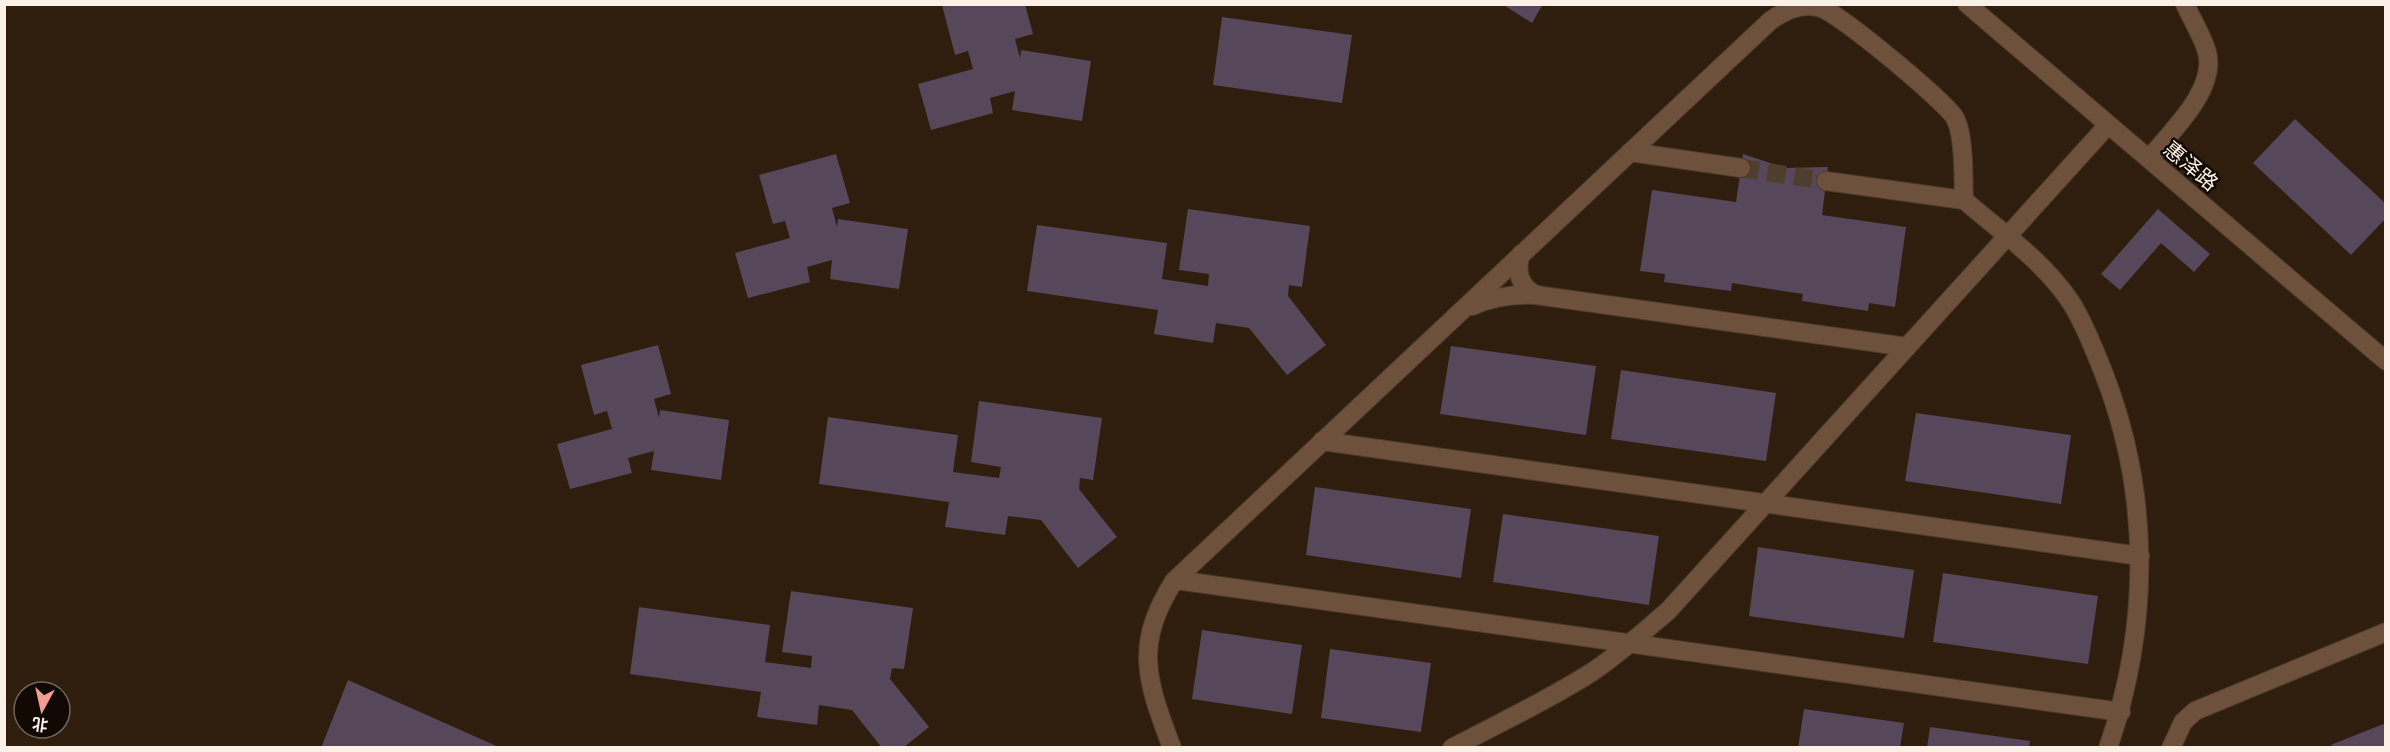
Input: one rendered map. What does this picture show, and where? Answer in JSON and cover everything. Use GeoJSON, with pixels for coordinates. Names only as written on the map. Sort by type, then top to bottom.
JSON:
{"type":"FeatureCollection","features":[{"type":"Feature","properties":{"kind":"street","name":"惠泽路"},"geometry":{"type":"LineString","coordinates":[[1967,4],[2385,361]]}},
{"type":"Feature","properties":{"kind":"street"},"geometry":{"type":"LineString","coordinates":[[2149,159],[2196,99],[2207,79],[2207,53],[2185,4]]}},
{"type":"Feature","properties":{"kind":"street"},"geometry":{"type":"LineString","coordinates":[[1172,747],[1152,693],[1148,670],[1148,647],[1161,602],[1176,580],[1521,254],[1781,13],[1805,6],[1819,7],[1843,19],[1945,106],[1955,118],[1960,135],[1964,200]]}},
{"type":"Feature","properties":{"kind":"street"},"geometry":{"type":"LineString","coordinates":[[1452,747],[1553,696],[1631,643],[1668,611],[2108,125]]}},
{"type":"Feature","properties":{"kind":"street"},"geometry":{"type":"LineString","coordinates":[[1630,152],[1741,168]]}},
{"type":"Feature","properties":{"kind":"street"},"geometry":{"type":"LineString","coordinates":[[1827,181],[1964,200],[2039,265],[2072,304],[2095,352],[2114,401],[2128,452],[2136,503],[2140,556],[2139,608],[2132,660],[2121,712],[2108,747]]}},
{"type":"Feature","properties":{"kind":"street"},"geometry":{"type":"LineString","coordinates":[[1521,254],[1518,262],[1520,279],[1530,292],[1536,295]]}},
{"type":"Feature","properties":{"kind":"street"},"geometry":{"type":"LineString","coordinates":[[1455,316],[1493,298],[1515,294],[1536,295],[1907,347]]}},
{"type":"Feature","properties":{"kind":"street"},"geometry":{"type":"LineString","coordinates":[[1322,441],[2140,556]]}},
{"type":"Feature","properties":{"kind":"street"},"geometry":{"type":"LineString","coordinates":[[1176,580],[2121,712]]}},
{"type":"Feature","properties":{"kind":"street"},"geometry":{"type":"LineString","coordinates":[[2171,747],[2180,727],[2195,711],[2385,632]]}},
{"type":"Feature","properties":{"kind":"building"},"geometry":{"type":"Polygon","coordinates":[[[1025,4],[1033,34],[1015,39],[1020,58],[1021,50],[1091,61],[1082,121],[1012,110],[1015,91],[990,98],[993,113],[931,130],[918,84],[973,69],[968,51],[955,55],[942,5],[1025,4]]]}},
{"type":"Feature","properties":{"kind":"building"},"geometry":{"type":"Polygon","coordinates":[[[1502,4],[1543,4],[1532,23],[1502,4]]]}},
{"type":"Feature","properties":{"kind":"building"},"geometry":{"type":"Polygon","coordinates":[[[1222,17],[1352,35],[1342,103],[1213,85],[1222,17]]]}},
{"type":"Feature","properties":{"kind":"building"},"geometry":{"type":"Polygon","coordinates":[[[2295,119],[2386,204],[2386,218],[2351,255],[2253,163],[2295,119]]]}},
{"type":"Feature","properties":{"kind":"building"},"geometry":{"type":"Polygon","coordinates":[[[836,154],[850,203],[832,208],[837,227],[838,219],[908,229],[899,289],[830,279],[832,260],[807,267],[810,282],[748,298],[735,253],[790,238],[785,221],[773,224],[759,175],[836,154]]]}},
{"type":"Feature","properties":{"kind":"building"},"geometry":{"type":"Polygon","coordinates":[[[1743,154],[1785,168],[1828,167],[1822,215],[1906,227],[1895,307],[1869,303],[1868,311],[1802,301],[1803,294],[1732,283],[1731,291],[1664,282],[1665,274],[1640,271],[1652,190],[1736,202],[1743,154]]]}},
{"type":"Feature","properties":{"kind":"building"},"geometry":{"type":"Polygon","coordinates":[[[1188,209],[1310,226],[1302,287],[1289,285],[1288,296],[1326,345],[1287,375],[1249,328],[1216,323],[1213,343],[1154,334],[1158,310],[1027,291],[1037,225],[1167,243],[1162,279],[1208,286],[1209,274],[1179,270],[1188,209]]]}},
{"type":"Feature","properties":{"kind":"building"},"geometry":{"type":"Polygon","coordinates":[[[2158,209],[2210,254],[2194,272],[2161,243],[2120,290],[2101,274],[2158,209]]]}},
{"type":"Feature","properties":{"kind":"building"},"geometry":{"type":"Polygon","coordinates":[[[658,345],[671,394],[654,399],[659,418],[660,410],[729,420],[721,480],[651,470],[654,451],[628,458],[632,473],[570,489],[557,444],[612,429],[607,411],[594,415],[581,365],[658,345]]]}},
{"type":"Feature","properties":{"kind":"building"},"geometry":{"type":"Polygon","coordinates":[[[1451,346],[1596,366],[1586,435],[1440,414],[1451,346]]]}},
{"type":"Feature","properties":{"kind":"building"},"geometry":{"type":"Polygon","coordinates":[[[1621,370],[1776,393],[1766,461],[1611,439],[1621,370]]]}},
{"type":"Feature","properties":{"kind":"building"},"geometry":{"type":"Polygon","coordinates":[[[979,401],[1102,418],[1093,480],[1080,478],[1079,489],[1117,537],[1078,568],[1041,520],[1008,516],[1005,535],[945,527],[949,502],[819,484],[828,417],[958,435],[953,472],[999,478],[1001,467],[971,462],[979,401]]]}},
{"type":"Feature","properties":{"kind":"building"},"geometry":{"type":"Polygon","coordinates":[[[1916,413],[2071,435],[2061,504],[1905,481],[1916,413]]]}},
{"type":"Feature","properties":{"kind":"building"},"geometry":{"type":"Polygon","coordinates":[[[1315,487],[1471,509],[1461,578],[1306,555],[1315,487]]]}},
{"type":"Feature","properties":{"kind":"building"},"geometry":{"type":"Polygon","coordinates":[[[1503,514],[1659,536],[1649,605],[1493,582],[1503,514]]]}},
{"type":"Feature","properties":{"kind":"building"},"geometry":{"type":"Polygon","coordinates":[[[1758,547],[1914,570],[1904,638],[1749,616],[1758,547]]]}},
{"type":"Feature","properties":{"kind":"building"},"geometry":{"type":"Polygon","coordinates":[[[1943,573],[2098,596],[2088,664],[1933,642],[1943,573]]]}},
{"type":"Feature","properties":{"kind":"building"},"geometry":{"type":"Polygon","coordinates":[[[791,591],[913,608],[904,669],[892,668],[890,679],[929,727],[903,748],[882,748],[852,710],[819,705],[817,725],[757,717],[761,692],[630,674],[639,607],[770,625],[765,662],[811,668],[812,656],[782,652],[791,591]]]}},
{"type":"Feature","properties":{"kind":"building"},"geometry":{"type":"Polygon","coordinates":[[[1202,630],[1302,645],[1292,714],[1192,699],[1202,630]]]}},
{"type":"Feature","properties":{"kind":"building"},"geometry":{"type":"Polygon","coordinates":[[[1330,649],[1431,663],[1421,732],[1321,718],[1330,649]]]}},
{"type":"Feature","properties":{"kind":"building"},"geometry":{"type":"Polygon","coordinates":[[[348,680],[501,748],[321,748],[348,680]]]}},
{"type":"Feature","properties":{"kind":"building"},"geometry":{"type":"Polygon","coordinates":[[[1804,709],[1904,723],[1900,748],[1798,748],[1804,709]]]}},
{"type":"Feature","properties":{"kind":"building"},"geometry":{"type":"Polygon","coordinates":[[[2386,723],[2386,748],[2327,748],[2333,744],[2386,723]]]}},
{"type":"Feature","properties":{"kind":"building"},"geometry":{"type":"Polygon","coordinates":[[[1930,727],[2030,741],[2029,748],[1927,748],[1930,727]]]}},
{"type":"Feature","properties":{"kind":"tunnel"},"geometry":{"type":"LineString","coordinates":[[1741,168],[1826,181]]}}]}
